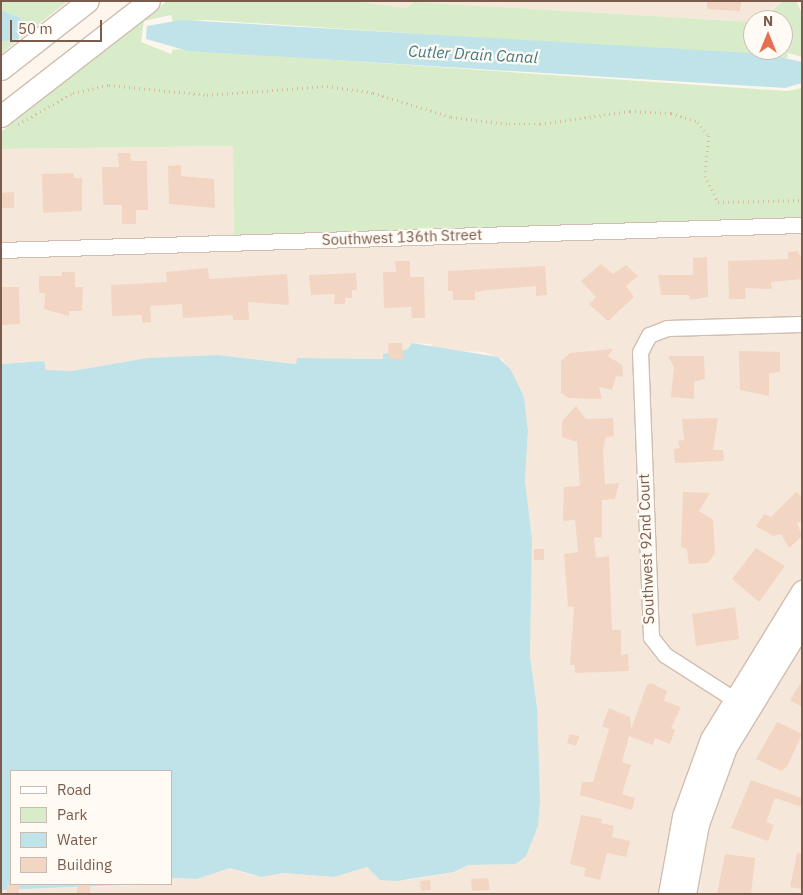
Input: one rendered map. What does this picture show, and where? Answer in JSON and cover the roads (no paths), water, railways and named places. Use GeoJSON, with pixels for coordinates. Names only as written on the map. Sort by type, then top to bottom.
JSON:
{"type":"FeatureCollection","features":[{"type":"Feature","properties":{"kind":"street"},"geometry":{"type":"LineString","coordinates":[[1,69],[88,1]]}},
{"type":"Feature","properties":{"kind":"street"},"geometry":{"type":"LineString","coordinates":[[1,116],[149,1]]}},
{"type":"Feature","properties":{"kind":"street","name":"Southwest 136th Street"},"geometry":{"type":"LineString","coordinates":[[1,250],[802,225]]}},
{"type":"Feature","properties":{"kind":"street","name":"Southwest 92nd Court"},"geometry":{"type":"LineString","coordinates":[[740,704],[665,656],[650,633],[638,371],[644,340],[667,328],[802,324]]}},
{"type":"Feature","properties":{"kind":"street"},"geometry":{"type":"LineString","coordinates":[[669,894],[691,787],[740,704],[802,591]]}},
{"type":"Feature","properties":{"kind":"street"},"geometry":{"type":"LineString","coordinates":[[685,894],[698,824],[740,704],[802,623]]}},
{"type":"Feature","properties":{"kind":"water"},"geometry":{"type":"Polygon","coordinates":[[[1,10],[21,18],[19,39],[1,42],[1,10]]]}},
{"type":"Feature","properties":{"kind":"water","name":"Cutler Drain Canal"},"geometry":{"type":"Polygon","coordinates":[[[181,20],[743,53],[743,60],[793,60],[802,62],[802,83],[785,88],[188,51],[146,39],[147,26],[181,20]]]}},
{"type":"Feature","properties":{"kind":"water"},"geometry":{"type":"Polygon","coordinates":[[[412,343],[498,357],[511,370],[524,397],[528,431],[525,480],[532,539],[530,656],[537,707],[540,800],[538,826],[526,856],[516,864],[468,865],[454,872],[397,881],[380,880],[367,867],[334,877],[283,873],[261,877],[230,868],[197,879],[172,878],[172,770],[10,770],[10,885],[125,885],[1,890],[1,364],[44,361],[46,370],[72,371],[147,358],[218,355],[296,364],[297,358],[383,359],[383,354],[408,349],[412,343]]]}}]}
